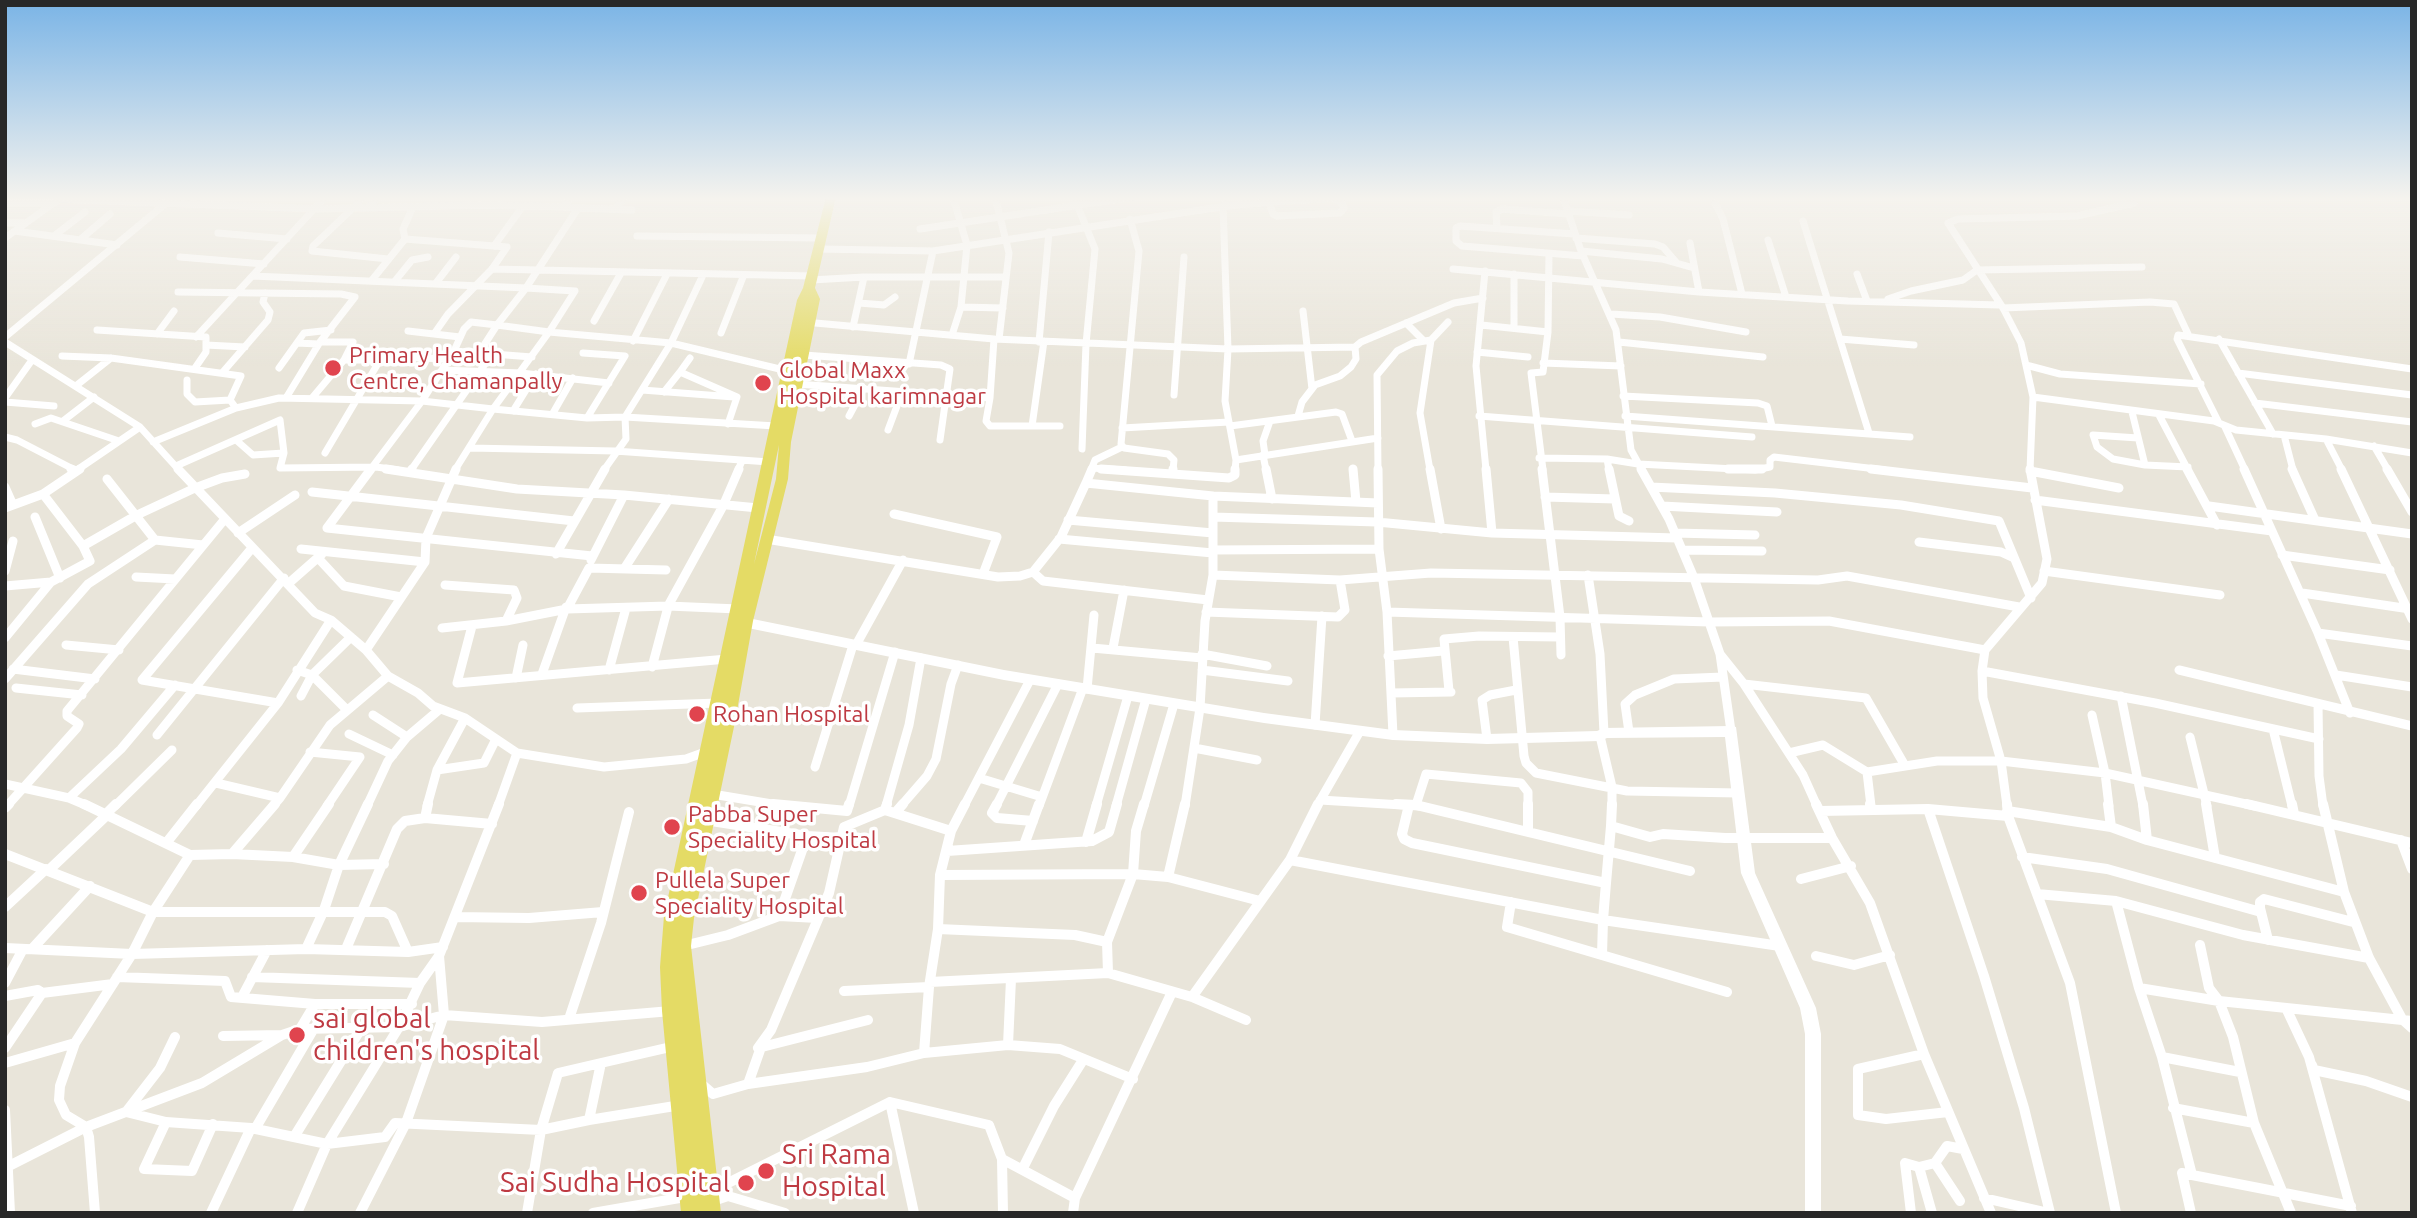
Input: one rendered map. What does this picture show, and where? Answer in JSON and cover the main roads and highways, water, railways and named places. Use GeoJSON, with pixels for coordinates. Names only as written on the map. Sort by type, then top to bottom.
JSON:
{"type":"FeatureCollection","features":[{"type":"Feature","properties":{"kind":"main road"},"geometry":{"type":"LineString","coordinates":[[703,1203],[681,1105],[668,967],[672,916],[727,659],[766,539],[782,479],[792,378],[804,322],[814,299],[811,281],[817,254]]}},
{"type":"Feature","properties":{"kind":"main road"},"geometry":{"type":"LineString","coordinates":[[703,1203],[697,1080],[683,946],[688,905],[712,794],[758,508],[776,426],[792,378],[804,355],[804,322]]}},
{"type":"Feature","properties":{"kind":"place","name":"Primary Health Centre, Chamanpally"},"geometry":{"type":"Point","coordinates":[333,368]}},
{"type":"Feature","properties":{"kind":"place","name":"Global Maxx Hospital karimnagar"},"geometry":{"type":"Point","coordinates":[763,383]}},
{"type":"Feature","properties":{"kind":"place","name":"Rohan Hospital"},"geometry":{"type":"Point","coordinates":[697,714]}},
{"type":"Feature","properties":{"kind":"place","name":"Pabba Super Speciality Hospital"},"geometry":{"type":"Point","coordinates":[672,827]}},
{"type":"Feature","properties":{"kind":"place","name":"Pullela Super Speciality Hospital"},"geometry":{"type":"Point","coordinates":[639,893]}},
{"type":"Feature","properties":{"kind":"place","name":"sai global children's hospital"},"geometry":{"type":"Point","coordinates":[297,1035]}},
{"type":"Feature","properties":{"kind":"place","name":"Sri Rama Hospital"},"geometry":{"type":"Point","coordinates":[766,1171]}},
{"type":"Feature","properties":{"kind":"place","name":"Sai Sudha Hospital"},"geometry":{"type":"Point","coordinates":[746,1183]}}]}
